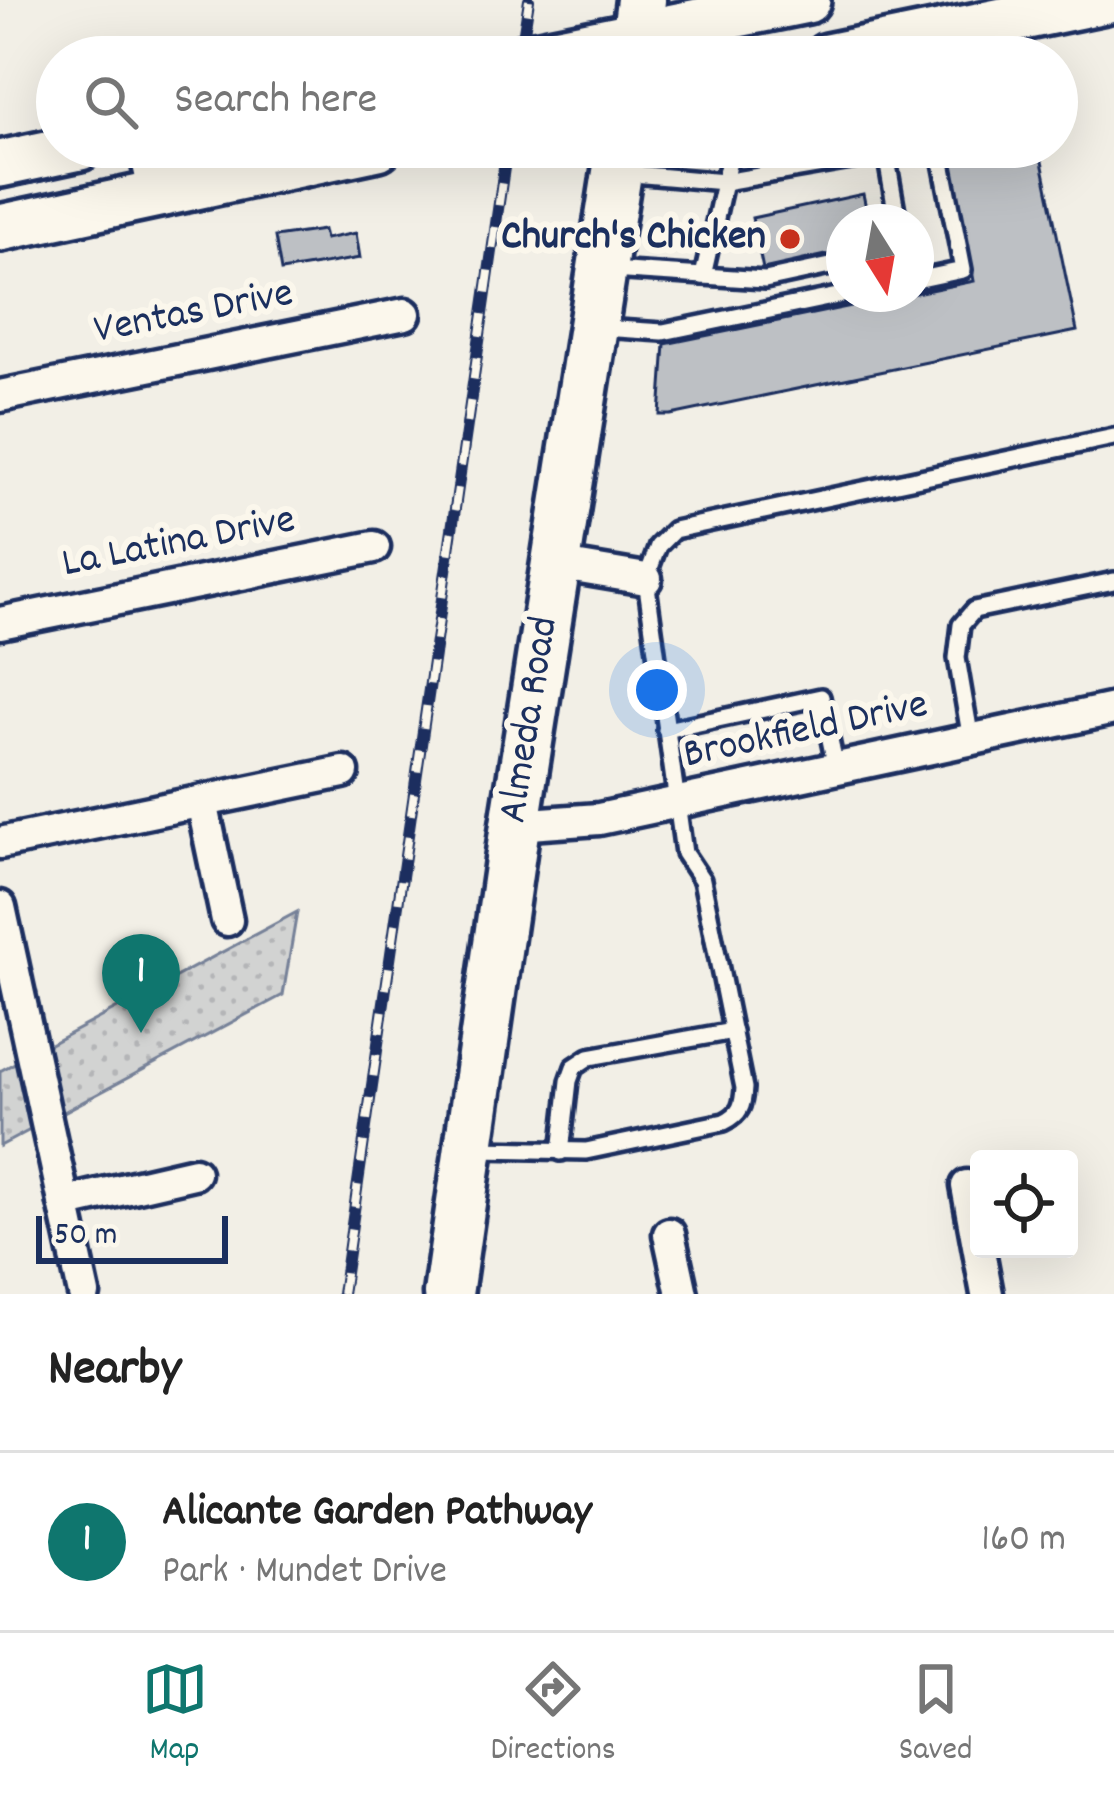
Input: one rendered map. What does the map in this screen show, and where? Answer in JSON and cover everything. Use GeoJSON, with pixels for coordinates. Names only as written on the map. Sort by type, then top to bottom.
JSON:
{"type":"FeatureCollection","features":[{"type":"Feature","properties":{"kind":"main road"},"geometry":{"type":"LineString","coordinates":[[638,31],[806,0]]}},
{"type":"Feature","properties":{"kind":"main road"},"geometry":{"type":"LineString","coordinates":[[966,36],[1105,0]]}},
{"type":"Feature","properties":{"kind":"main road"},"geometry":{"type":"LineString","coordinates":[[0,164],[36,156]]}},
{"type":"Feature","properties":{"kind":"main road"},"geometry":{"type":"LineString","coordinates":[[157,168],[162,193]]}},
{"type":"Feature","properties":{"kind":"main road"},"geometry":{"type":"LineString","coordinates":[[0,228],[279,168]]}},
{"type":"Feature","properties":{"kind":"main road","name":"Almeda Road"},"geometry":{"type":"LineString","coordinates":[[448,1294],[514,825],[618,168]]}},
{"type":"Feature","properties":{"kind":"street","name":"Ventas Drive"},"geometry":{"type":"LineString","coordinates":[[0,396],[405,314]]}},
{"type":"Feature","properties":{"kind":"street","name":"La Latina Drive"},"geometry":{"type":"LineString","coordinates":[[0,623],[374,548]]}},
{"type":"Feature","properties":{"kind":"street"},"geometry":{"type":"LineString","coordinates":[[556,564],[646,579]]}},
{"type":"Feature","properties":{"kind":"street","name":"Brookfield Drive"},"geometry":{"type":"LineString","coordinates":[[514,825],[599,819],[1114,709]]}},
{"type":"Feature","properties":{"kind":"street"},"geometry":{"type":"LineString","coordinates":[[0,843],[344,772]]}},
{"type":"Feature","properties":{"kind":"street"},"geometry":{"type":"LineString","coordinates":[[202,802],[226,920]]}},
{"type":"Feature","properties":{"kind":"street"},"geometry":{"type":"LineString","coordinates":[[0,907],[84,1294]]}},
{"type":"Feature","properties":{"kind":"street"},"geometry":{"type":"LineString","coordinates":[[64,1203],[194,1173]]}},
{"type":"Feature","properties":{"kind":"street"},"geometry":{"type":"LineString","coordinates":[[967,1186],[987,1294]]}},
{"type":"Feature","properties":{"kind":"street"},"geometry":{"type":"LineString","coordinates":[[669,1234],[682,1294]]}},
{"type":"Feature","properties":{"kind":"lane"},"geometry":{"type":"LineString","coordinates":[[657,168],[724,182],[794,168]]}},
{"type":"Feature","properties":{"kind":"lane"},"geometry":{"type":"LineString","coordinates":[[703,276],[728,168]]}},
{"type":"Feature","properties":{"kind":"lane"},"geometry":{"type":"LineString","coordinates":[[888,168],[895,204]]}},
{"type":"Feature","properties":{"kind":"lane"},"geometry":{"type":"LineString","coordinates":[[934,276],[963,270],[943,168]]}},
{"type":"Feature","properties":{"kind":"lane"},"geometry":{"type":"LineString","coordinates":[[602,270],[765,280],[826,266]]}},
{"type":"Feature","properties":{"kind":"lane"},"geometry":{"type":"LineString","coordinates":[[593,327],[663,332],[826,298]]}},
{"type":"Feature","properties":{"kind":"lane"},"geometry":{"type":"LineString","coordinates":[[469,1149],[586,1150],[724,1122],[743,1105],[744,1088],[702,880],[684,853],[676,802],[646,579],[658,546],[674,530],[1114,437]]}},
{"type":"Feature","properties":{"kind":"lane"},"geometry":{"type":"LineString","coordinates":[[971,740],[958,658],[961,625],[974,610],[1114,581]]}},
{"type":"Feature","properties":{"kind":"lane"},"geometry":{"type":"LineString","coordinates":[[666,730],[821,697],[836,768]]}},
{"type":"Feature","properties":{"kind":"lane"},"geometry":{"type":"LineString","coordinates":[[561,1151],[574,1067],[590,1057],[733,1031]]}},
{"type":"Feature","properties":{"kind":"shaded area"},"geometry":{"type":"Polygon","coordinates":[[[297,912],[283,995],[0,1146],[0,1071],[297,912]]]}},
{"type":"Feature","properties":{"kind":"building"},"geometry":{"type":"Polygon","coordinates":[[[953,168],[1043,168],[1077,331],[660,415],[665,344],[826,311],[934,312],[934,289],[974,281],[953,168]]]}},
{"type":"Feature","properties":{"kind":"building"},"geometry":{"type":"Polygon","coordinates":[[[863,194],[865,204],[826,204],[826,255],[763,269],[752,218],[863,194]]]}},
{"type":"Feature","properties":{"kind":"building"},"geometry":{"type":"Polygon","coordinates":[[[323,230],[325,239],[356,233],[360,258],[281,271],[275,237],[323,230]]]}},
{"type":"Feature","properties":{"kind":"railway"},"geometry":{"type":"LineString","coordinates":[[523,36],[529,0]]}},
{"type":"Feature","properties":{"kind":"railway"},"geometry":{"type":"LineString","coordinates":[[342,1294],[504,168]]}},
{"type":"Feature","properties":{"kind":"place","name":"Church's Chicken"},"geometry":{"type":"Point","coordinates":[790,239]}},
{"type":"Feature","properties":{"kind":"place","name":"Alicante Garden Pathway"},"geometry":{"type":"Point","coordinates":[141,1033]}}]}
